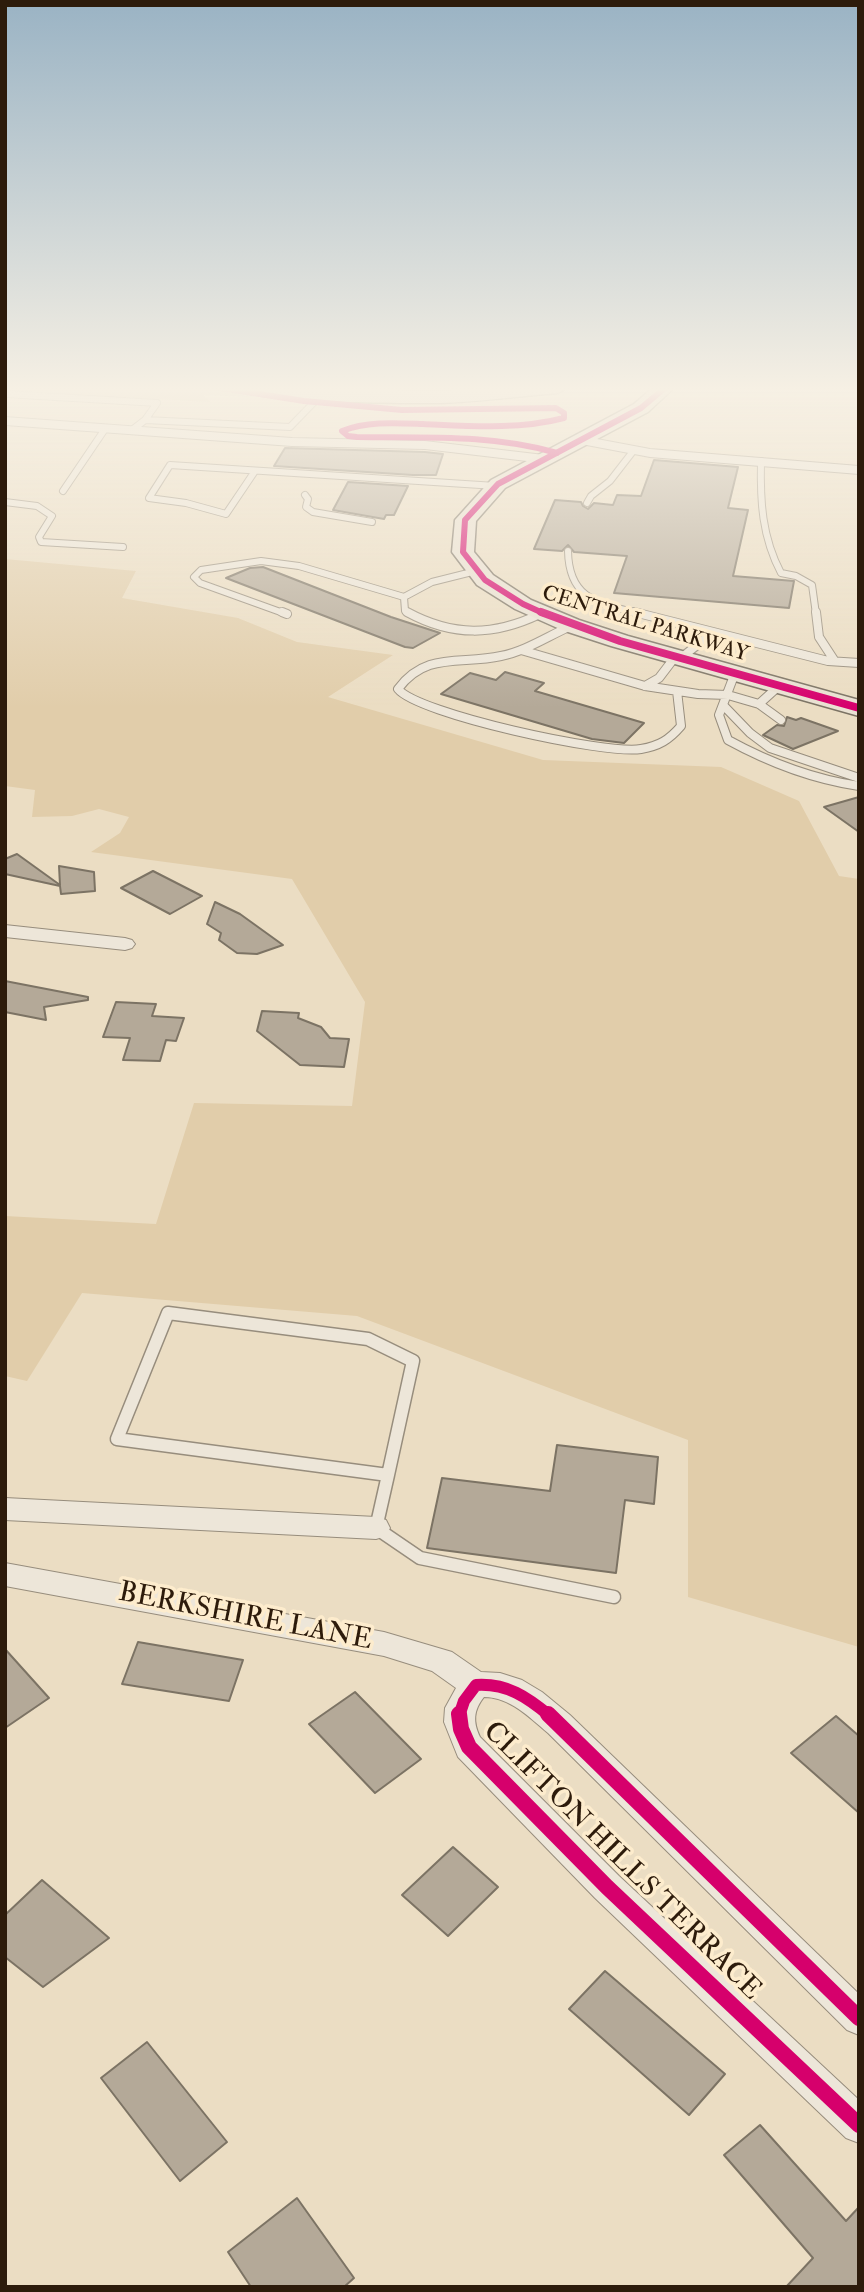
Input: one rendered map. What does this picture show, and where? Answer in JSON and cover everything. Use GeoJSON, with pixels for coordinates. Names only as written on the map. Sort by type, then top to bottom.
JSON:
{"type":"FeatureCollection","features":[{"type":"Feature","properties":{"kind":"main road","name":"CENTRAL PARKWAY"},"geometry":{"type":"LineString","coordinates":[[486,494],[474,504],[465,519],[462,530],[466,555],[476,571],[505,595],[540,614],[571,626],[678,657],[731,684],[780,685],[859,708]]}},
{"type":"Feature","properties":{"kind":"street"},"geometry":{"type":"LineString","coordinates":[[5,932],[125,944]]}},
{"type":"Feature","properties":{"kind":"street"},"geometry":{"type":"LineString","coordinates":[[5,1509],[376,1528]]}},
{"type":"Feature","properties":{"kind":"street","name":"BERKSHIRE LANE"},"geometry":{"type":"LineString","coordinates":[[5,1574],[384,1644],[441,1661],[476,1685]]}},
{"type":"Feature","properties":{"kind":"street","name":"CLIFTON HILLS TERRACE"},"geometry":{"type":"LineString","coordinates":[[859,2018],[559,1724],[527,1697],[495,1683],[476,1685],[464,1698],[458,1714],[459,1730],[469,1747],[616,1896],[859,2125]]}},
{"type":"Feature","properties":{"kind":"lane"},"geometry":{"type":"LineString","coordinates":[[152,494],[149,498],[186,503],[226,514],[240,494]]}},
{"type":"Feature","properties":{"kind":"lane"},"geometry":{"type":"LineString","coordinates":[[587,503],[594,494]]}},
{"type":"Feature","properties":{"kind":"lane"},"geometry":{"type":"LineString","coordinates":[[760,494],[760,511],[769,552],[781,573],[796,576],[812,584],[819,637],[834,660]]}},
{"type":"Feature","properties":{"kind":"lane"},"geometry":{"type":"LineString","coordinates":[[305,495],[308,499],[306,507],[322,515],[363,518],[372,522]]}},
{"type":"Feature","properties":{"kind":"lane"},"geometry":{"type":"LineString","coordinates":[[5,502],[43,508],[52,516],[39,537],[41,542],[123,547]]}},
{"type":"Feature","properties":{"kind":"lane"},"geometry":{"type":"LineString","coordinates":[[568,551],[568,572],[572,582],[589,598],[617,610],[828,661],[859,663]]}},
{"type":"Feature","properties":{"kind":"lane"},"geometry":{"type":"LineString","coordinates":[[288,614],[200,583],[194,577],[201,570],[261,561],[299,566],[404,597],[432,582],[476,571]]}},
{"type":"Feature","properties":{"kind":"lane"},"geometry":{"type":"LineString","coordinates":[[404,597],[405,611],[419,620],[440,626],[504,629],[540,614]]}},
{"type":"Feature","properties":{"kind":"lane"},"geometry":{"type":"LineString","coordinates":[[571,626],[521,650],[500,656],[431,662],[402,681],[398,689],[401,694],[417,701],[581,747],[630,751],[663,744],[681,726],[677,691]]}},
{"type":"Feature","properties":{"kind":"lane"},"geometry":{"type":"LineString","coordinates":[[645,686],[659,678],[678,657],[712,633]]}},
{"type":"Feature","properties":{"kind":"lane"},"geometry":{"type":"LineString","coordinates":[[521,650],[645,686],[677,691],[731,684],[781,720]]}},
{"type":"Feature","properties":{"kind":"lane"},"geometry":{"type":"LineString","coordinates":[[731,684],[719,715],[728,740],[761,758],[834,783],[859,786]]}},
{"type":"Feature","properties":{"kind":"lane"},"geometry":{"type":"LineString","coordinates":[[759,704],[780,685]]}},
{"type":"Feature","properties":{"kind":"lane"},"geometry":{"type":"LineString","coordinates":[[723,705],[759,741],[783,753],[835,767],[859,778]]}},
{"type":"Feature","properties":{"kind":"lane"},"geometry":{"type":"LineString","coordinates":[[388,1475],[117,1438],[168,1313],[368,1339],[412,1361],[388,1475],[376,1528],[420,1558],[614,1597]]}},
{"type":"Feature","properties":{"kind":"shaded area"},"geometry":{"type":"Polygon","coordinates":[[[5,559],[136,571],[122,598],[238,618],[297,642],[393,655],[328,697],[543,760],[721,767],[799,801],[839,876],[859,879],[859,1647],[688,1597],[688,1440],[357,1316],[82,1293],[27,1381],[5,1376],[5,1216],[156,1224],[194,1103],[352,1106],[365,1002],[292,879],[91,852],[120,833],[129,817],[99,809],[72,816],[32,817],[35,790],[5,786],[5,559]]]}},
{"type":"Feature","properties":{"kind":"building"},"geometry":{"type":"Polygon","coordinates":[[[342,494],[404,494],[394,515],[386,515],[384,519],[333,510],[342,494]]]}},
{"type":"Feature","properties":{"kind":"building"},"geometry":{"type":"Polygon","coordinates":[[[731,494],[728,508],[748,510],[733,576],[794,581],[789,608],[614,593],[627,556],[574,552],[568,545],[562,551],[534,549],[555,500],[581,502],[588,509],[594,503],[613,505],[617,495],[731,494]]]}},
{"type":"Feature","properties":{"kind":"building"},"geometry":{"type":"Polygon","coordinates":[[[263,567],[391,617],[440,633],[413,648],[405,647],[226,578],[250,568],[263,567]]]}},
{"type":"Feature","properties":{"kind":"building"},"geometry":{"type":"Polygon","coordinates":[[[505,672],[544,683],[535,691],[644,723],[624,743],[592,739],[441,694],[470,673],[496,680],[505,672]]]}},
{"type":"Feature","properties":{"kind":"building"},"geometry":{"type":"Polygon","coordinates":[[[787,717],[796,720],[801,718],[838,731],[793,749],[763,735],[777,725],[784,726],[787,717]]]}},
{"type":"Feature","properties":{"kind":"building"},"geometry":{"type":"Polygon","coordinates":[[[859,797],[859,832],[824,807],[859,797]]]}},
{"type":"Feature","properties":{"kind":"building"},"geometry":{"type":"Polygon","coordinates":[[[17,854],[60,885],[59,866],[94,872],[95,891],[61,894],[60,886],[5,874],[5,859],[17,854]]]}},
{"type":"Feature","properties":{"kind":"building"},"geometry":{"type":"Polygon","coordinates":[[[153,871],[202,896],[170,914],[121,888],[153,871]]]}},
{"type":"Feature","properties":{"kind":"building"},"geometry":{"type":"Polygon","coordinates":[[[215,902],[240,914],[283,945],[257,954],[237,953],[219,940],[221,933],[207,924],[215,902]]]}},
{"type":"Feature","properties":{"kind":"building"},"geometry":{"type":"Polygon","coordinates":[[[5,981],[88,997],[88,1000],[44,1007],[46,1020],[5,1012],[5,981]]]}},
{"type":"Feature","properties":{"kind":"building"},"geometry":{"type":"Polygon","coordinates":[[[116,1002],[156,1004],[152,1016],[184,1018],[176,1041],[166,1040],[160,1061],[123,1060],[130,1038],[103,1037],[116,1002]]]}},
{"type":"Feature","properties":{"kind":"building"},"geometry":{"type":"Polygon","coordinates":[[[262,1011],[299,1013],[298,1018],[321,1027],[330,1038],[349,1039],[344,1067],[300,1065],[257,1031],[262,1011]]]}},
{"type":"Feature","properties":{"kind":"building"},"geometry":{"type":"Polygon","coordinates":[[[557,1445],[658,1457],[654,1504],[625,1500],[616,1573],[427,1548],[442,1478],[550,1491],[557,1445]]]}},
{"type":"Feature","properties":{"kind":"building"},"geometry":{"type":"Polygon","coordinates":[[[138,1642],[243,1660],[229,1701],[122,1684],[138,1642]]]}},
{"type":"Feature","properties":{"kind":"building"},"geometry":{"type":"Polygon","coordinates":[[[5,1649],[49,1698],[5,1728],[5,1649]]]}},
{"type":"Feature","properties":{"kind":"building"},"geometry":{"type":"Polygon","coordinates":[[[355,1692],[421,1759],[375,1793],[309,1724],[355,1692]]]}},
{"type":"Feature","properties":{"kind":"building"},"geometry":{"type":"Polygon","coordinates":[[[836,1716],[859,1736],[859,1813],[791,1753],[836,1716]]]}},
{"type":"Feature","properties":{"kind":"building"},"geometry":{"type":"Polygon","coordinates":[[[453,1847],[498,1887],[448,1936],[402,1895],[453,1847]]]}},
{"type":"Feature","properties":{"kind":"building"},"geometry":{"type":"Polygon","coordinates":[[[42,1880],[109,1938],[43,1987],[5,1957],[5,1915],[42,1880]]]}},
{"type":"Feature","properties":{"kind":"building"},"geometry":{"type":"Polygon","coordinates":[[[605,1971],[725,2074],[689,2115],[569,2009],[605,1971]]]}},
{"type":"Feature","properties":{"kind":"building"},"geometry":{"type":"Polygon","coordinates":[[[147,2042],[227,2142],[180,2181],[101,2078],[147,2042]]]}},
{"type":"Feature","properties":{"kind":"building"},"geometry":{"type":"Polygon","coordinates":[[[760,2125],[846,2221],[859,2207],[859,2287],[786,2287],[813,2258],[724,2155],[760,2125]]]}},
{"type":"Feature","properties":{"kind":"building"},"geometry":{"type":"Polygon","coordinates":[[[297,2198],[354,2278],[344,2287],[251,2287],[228,2252],[297,2198]]]}},
{"type":"Feature","properties":{"kind":"cycle path"},"geometry":{"type":"LineString","coordinates":[[489,494],[465,520],[463,552],[485,580],[523,604],[570,625],[620,641],[859,708]]}},
{"type":"Feature","properties":{"kind":"cycle path"},"geometry":{"type":"LineString","coordinates":[[859,2018],[540,1708],[521,1694],[500,1686],[476,1685],[469,1693],[459,1714],[461,1729],[469,1747],[607,1887],[859,2125]]}}]}
